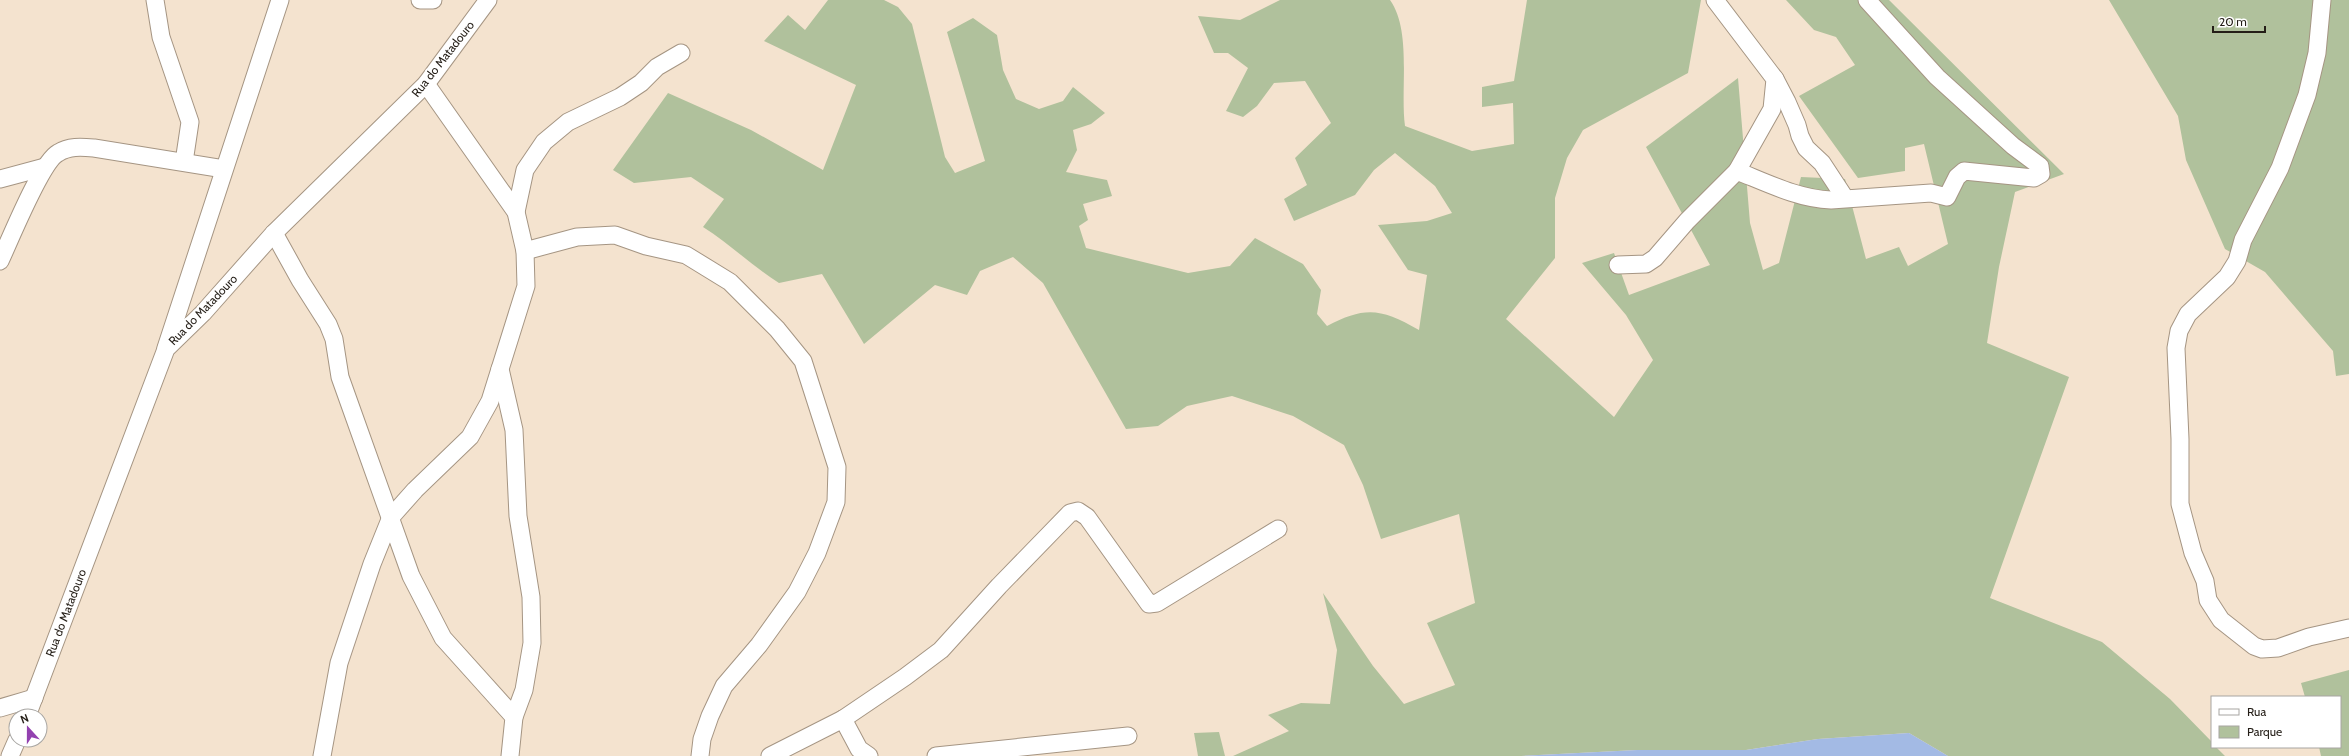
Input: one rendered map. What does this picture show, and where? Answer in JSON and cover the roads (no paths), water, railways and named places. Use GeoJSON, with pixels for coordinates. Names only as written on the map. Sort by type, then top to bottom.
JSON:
{"type":"FeatureCollection","features":[{"type":"Feature","properties":{"kind":"street"},"geometry":{"type":"LineString","coordinates":[[155,0],[161,37],[190,122],[184,162]]}},
{"type":"Feature","properties":{"kind":"street"},"geometry":{"type":"LineString","coordinates":[[166,349],[280,0]]}},
{"type":"Feature","properties":{"kind":"street"},"geometry":{"type":"LineString","coordinates":[[420,0],[433,0]]}},
{"type":"Feature","properties":{"kind":"street","name":"Rua do Matadouro"},"geometry":{"type":"LineString","coordinates":[[30,708],[166,349],[203,313],[274,233],[426,84],[488,0]]}},
{"type":"Feature","properties":{"kind":"street"},"geometry":{"type":"LineString","coordinates":[[1715,0],[1775,79],[1788,102],[1806,148],[1822,163],[1845,198]]}},
{"type":"Feature","properties":{"kind":"street"},"geometry":{"type":"LineString","coordinates":[[2322,0],[2317,53],[2309,88],[2280,168],[2255,216],[2233,266],[2226,277],[2188,314],[2179,331],[2176,348],[2180,438],[2180,504],[2193,553],[2206,581],[2208,600],[2221,620],[2254,646],[2262,649],[2278,648],[2308,637],[2349,628]]}},
{"type":"Feature","properties":{"kind":"street"},"geometry":{"type":"LineString","coordinates":[[1737,171],[1768,184],[1815,199],[1931,193],[1946,198],[1957,177],[1964,171],[2034,178],[2039,177],[2042,170],[2040,166],[2013,146],[1937,77],[1875,2]]}},
{"type":"Feature","properties":{"kind":"street"},"geometry":{"type":"LineString","coordinates":[[516,212],[526,170],[544,142],[568,122],[620,96],[641,83],[657,67],[681,53]]}},
{"type":"Feature","properties":{"kind":"street"},"geometry":{"type":"LineString","coordinates":[[1618,265],[1646,264],[1655,258],[1687,221],[1737,171],[1772,109],[1775,79]]}},
{"type":"Feature","properties":{"kind":"street"},"geometry":{"type":"LineString","coordinates":[[322,756],[339,662],[372,564],[391,517],[415,490],[470,437],[490,401],[526,286],[525,251],[516,212],[426,84]]}},
{"type":"Feature","properties":{"kind":"street"},"geometry":{"type":"LineString","coordinates":[[0,261],[45,166],[57,153],[72,147],[94,148],[224,169]]}},
{"type":"Feature","properties":{"kind":"street"},"geometry":{"type":"LineString","coordinates":[[0,180],[45,166]]}},
{"type":"Feature","properties":{"kind":"street"},"geometry":{"type":"LineString","coordinates":[[274,233],[300,280],[328,324],[334,338],[340,377],[411,576],[443,638],[514,717]]}},
{"type":"Feature","properties":{"kind":"street"},"geometry":{"type":"LineString","coordinates":[[525,251],[577,237],[615,235],[646,246],[686,255],[730,282],[777,329],[803,361],[837,467],[836,502],[817,553],[797,592],[759,645],[724,686],[710,716],[702,739],[700,756]]}},
{"type":"Feature","properties":{"kind":"street"},"geometry":{"type":"LineString","coordinates":[[500,368],[514,430],[518,516],[531,597],[532,644],[524,690],[514,717],[510,756]]}},
{"type":"Feature","properties":{"kind":"street"},"geometry":{"type":"LineString","coordinates":[[770,756],[843,719],[905,677],[941,650],[999,586],[1070,513],[1078,511],[1087,516],[1148,604],[1157,603],[1278,529]]}},
{"type":"Feature","properties":{"kind":"street"},"geometry":{"type":"LineString","coordinates":[[0,708],[34,698]]}},
{"type":"Feature","properties":{"kind":"street"},"geometry":{"type":"LineString","coordinates":[[843,719],[859,749],[869,756]]}},
{"type":"Feature","properties":{"kind":"street"},"geometry":{"type":"LineString","coordinates":[[936,756],[1128,736]]}},
{"type":"Feature","properties":{"kind":"water"},"geometry":{"type":"Polygon","coordinates":[[[1909,733],[1948,756],[1521,756],[1637,750],[1746,750],[1818,739],[1909,733]]]}}]}
